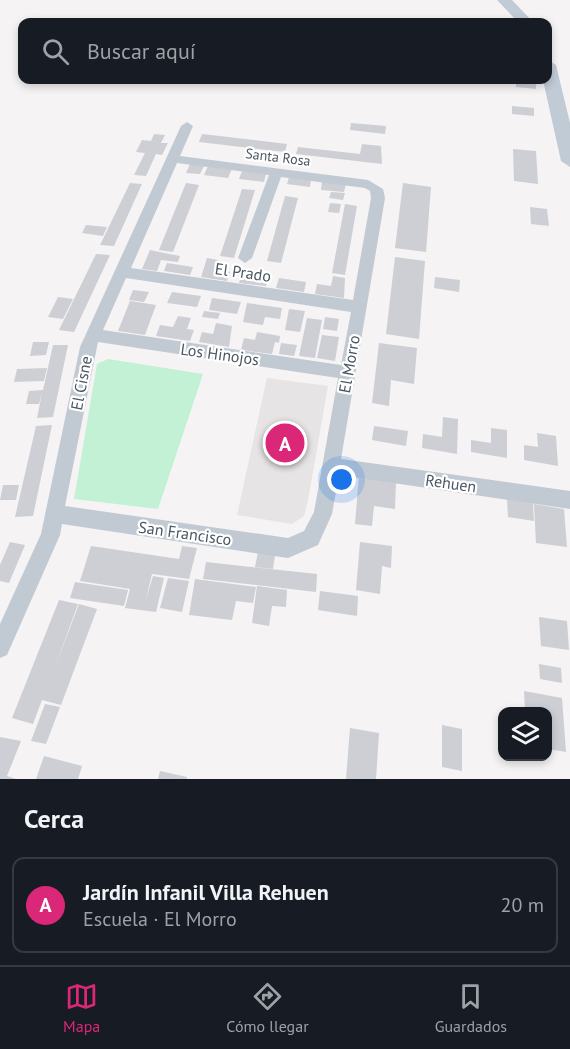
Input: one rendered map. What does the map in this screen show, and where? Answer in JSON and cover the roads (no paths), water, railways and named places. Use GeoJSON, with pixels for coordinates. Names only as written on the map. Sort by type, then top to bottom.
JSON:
{"type":"FeatureCollection","features":[{"type":"Feature","properties":{"kind":"street"},"geometry":{"type":"LineString","coordinates":[[504,0],[522,18]]}},
{"type":"Feature","properties":{"kind":"street"},"geometry":{"type":"LineString","coordinates":[[552,82],[570,161]]}},
{"type":"Feature","properties":{"kind":"street","name":"El Cisne"},"geometry":{"type":"LineString","coordinates":[[0,648],[50,535],[88,347],[187,126]]}},
{"type":"Feature","properties":{"kind":"street","name":"Santa Rosa"},"geometry":{"type":"LineString","coordinates":[[174,159],[368,184],[376,189]]}},
{"type":"Feature","properties":{"kind":"street"},"geometry":{"type":"LineString","coordinates":[[245,258],[277,171]]}},
{"type":"Feature","properties":{"kind":"street","name":"El Morro"},"geometry":{"type":"LineString","coordinates":[[312,538],[323,514],[333,466],[378,198],[376,189]]}},
{"type":"Feature","properties":{"kind":"street","name":"El Prado"},"geometry":{"type":"LineString","coordinates":[[121,272],[359,307]]}},
{"type":"Feature","properties":{"kind":"street","name":"Los Hinojos"},"geometry":{"type":"LineString","coordinates":[[93,335],[348,373]]}},
{"type":"Feature","properties":{"kind":"street","name":"Rehuen"},"geometry":{"type":"LineString","coordinates":[[333,466],[570,500]]}},
{"type":"Feature","properties":{"kind":"street","name":"San Francisco"},"geometry":{"type":"LineString","coordinates":[[56,514],[288,548],[312,538]]}},
{"type":"Feature","properties":{"kind":"place","name":"Jardín Infanil Villa Rehuen"},"geometry":{"type":"Point","coordinates":[285,443]}}]}
